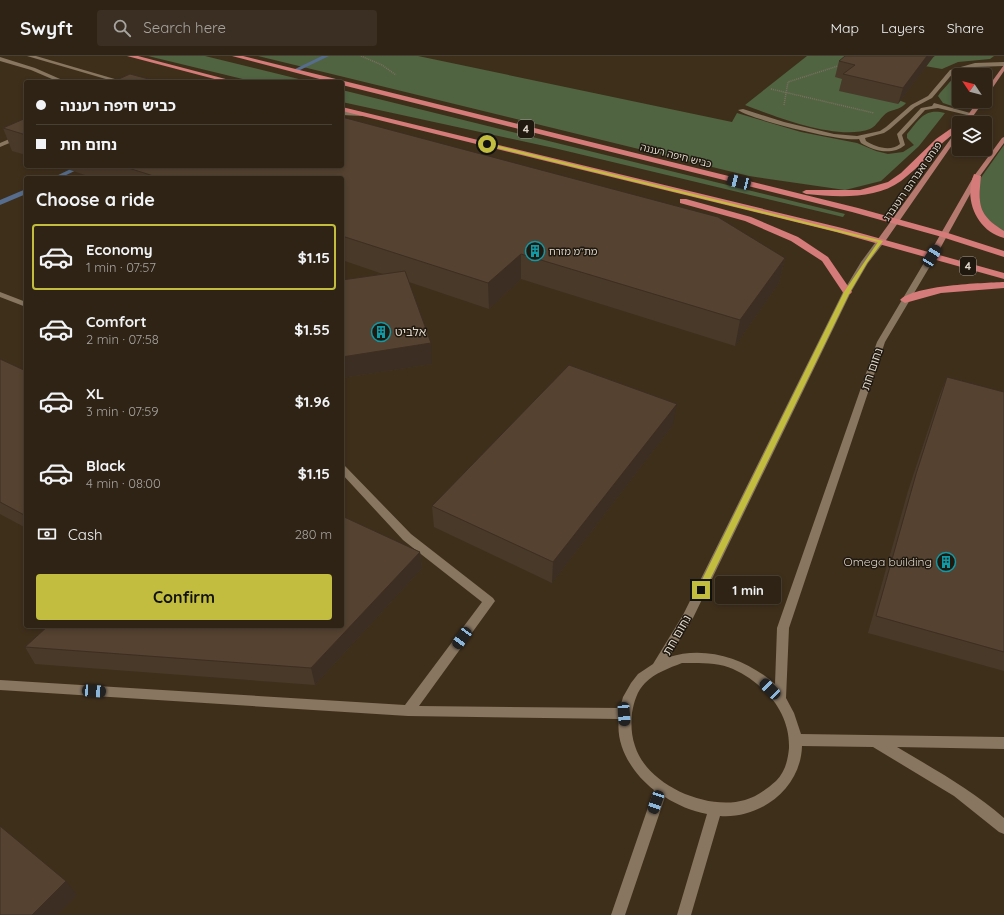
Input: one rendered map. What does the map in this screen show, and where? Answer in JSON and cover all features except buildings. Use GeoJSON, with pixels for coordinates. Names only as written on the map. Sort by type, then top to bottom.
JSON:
{"type":"FeatureCollection","features":[{"type":"Feature","properties":{"kind":"highway"},"geometry":{"type":"LineString","coordinates":[[130,56],[226,80]]}},
{"type":"Feature","properties":{"kind":"highway"},"geometry":{"type":"LineString","coordinates":[[235,56],[331,80]]}},
{"type":"Feature","properties":{"kind":"highway","name":"כביש חיפה רעננה"},"geometry":{"type":"LineString","coordinates":[[344,83],[896,221],[1004,254]]}},
{"type":"Feature","properties":{"kind":"highway","name":"4"},"geometry":{"type":"LineString","coordinates":[[344,110],[881,241],[1004,276]]}},
{"type":"Feature","properties":{"kind":"highway"},"geometry":{"type":"LineString","coordinates":[[710,174],[802,192],[832,194],[871,191],[891,184],[903,175],[939,141],[952,132]]}},
{"type":"Feature","properties":{"kind":"highway"},"geometry":{"type":"LineString","coordinates":[[456,137],[594,178],[734,214],[774,228],[800,241],[826,259],[836,272],[847,292]]}},
{"type":"Feature","properties":{"kind":"highway"},"geometry":{"type":"LineString","coordinates":[[977,176],[974,204],[978,213],[988,225],[1004,235]]}},
{"type":"Feature","properties":{"kind":"highway"},"geometry":{"type":"LineString","coordinates":[[905,300],[924,292],[974,286],[1004,285]]}},
{"type":"Feature","properties":{"kind":"main road"},"geometry":{"type":"LineString","coordinates":[[992,85],[1004,67]]}},
{"type":"Feature","properties":{"kind":"main road"},"geometry":{"type":"LineString","coordinates":[[971,114],[976,108]]}},
{"type":"Feature","properties":{"kind":"main road"},"geometry":{"type":"LineString","coordinates":[[932,256],[977,176],[1004,139]]}},
{"type":"Feature","properties":{"kind":"main road","name":"פנחס ואברהם רוטנברג"},"geometry":{"type":"LineString","coordinates":[[881,241],[952,141]]}},
{"type":"Feature","properties":{"kind":"street"},"geometry":{"type":"LineString","coordinates":[[30,56],[112,80]]}},
{"type":"Feature","properties":{"kind":"street"},"geometry":{"type":"LineString","coordinates":[[0,59],[34,69],[59,80]]}},
{"type":"Feature","properties":{"kind":"street"},"geometry":{"type":"LineString","coordinates":[[741,110],[834,136],[850,138],[862,136],[882,132],[913,106],[930,97],[952,71],[974,65],[1004,64]]}},
{"type":"Feature","properties":{"kind":"street"},"geometry":{"type":"LineString","coordinates":[[922,102],[971,114]]}},
{"type":"Feature","properties":{"kind":"street"},"geometry":{"type":"LineString","coordinates":[[862,136],[863,142],[872,147],[885,150],[898,149],[903,144],[899,135],[923,109],[939,106]]}},
{"type":"Feature","properties":{"kind":"street"},"geometry":{"type":"LineString","coordinates":[[344,113],[362,114]]}},
{"type":"Feature","properties":{"kind":"street"},"geometry":{"type":"LineString","coordinates":[[0,145],[24,135]]}},
{"type":"Feature","properties":{"kind":"street","name":"נחום חת"},"geometry":{"type":"LineString","coordinates":[[658,666],[687,618],[847,292],[865,262],[881,241]]}},
{"type":"Feature","properties":{"kind":"street","name":"נחום חת"},"geometry":{"type":"LineString","coordinates":[[780,699],[783,628],[881,342],[932,256]]}},
{"type":"Feature","properties":{"kind":"street"},"geometry":{"type":"LineString","coordinates":[[0,294],[24,304]]}},
{"type":"Feature","properties":{"kind":"street"},"geometry":{"type":"LineString","coordinates":[[344,470],[407,537],[489,601],[408,711]]}},
{"type":"Feature","properties":{"kind":"street"},"geometry":{"type":"LineString","coordinates":[[682,658],[709,658],[729,663],[760,679],[780,699],[792,718],[797,740],[794,762],[784,782],[766,798],[743,807],[715,808],[696,805],[678,798],[661,788],[644,772],[631,754],[625,734],[624,714],[630,695],[641,678],[658,666],[682,658]]}},
{"type":"Feature","properties":{"kind":"street"},"geometry":{"type":"LineString","coordinates":[[0,685],[408,711],[624,714]]}},
{"type":"Feature","properties":{"kind":"street"},"geometry":{"type":"LineString","coordinates":[[797,740],[1004,743]]}},
{"type":"Feature","properties":{"kind":"street"},"geometry":{"type":"LineString","coordinates":[[873,740],[938,778],[992,816],[1004,828]]}},
{"type":"Feature","properties":{"kind":"street"},"geometry":{"type":"LineString","coordinates":[[618,915],[661,788]]}},
{"type":"Feature","properties":{"kind":"street"},"geometry":{"type":"LineString","coordinates":[[684,915],[715,808]]}},
{"type":"Feature","properties":{"kind":"path"},"geometry":{"type":"LineString","coordinates":[[764,117],[784,107],[788,82],[841,65]]}},
{"type":"Feature","properties":{"kind":"path"},"geometry":{"type":"LineString","coordinates":[[771,89],[898,119]]}},
{"type":"Feature","properties":{"kind":"green space"},"geometry":{"type":"Polygon","coordinates":[[[148,56],[205,56],[303,80],[247,80],[148,56]]]}},
{"type":"Feature","properties":{"kind":"green space"},"geometry":{"type":"Polygon","coordinates":[[[258,56],[418,56],[732,122],[737,113],[801,132],[857,143],[888,154],[903,152],[914,145],[907,138],[907,134],[919,119],[927,113],[945,113],[919,146],[881,181],[845,190],[749,176],[258,56]]]}},
{"type":"Feature","properties":{"kind":"green space"},"geometry":{"type":"Polygon","coordinates":[[[807,56],[847,56],[851,81],[906,103],[900,108],[888,112],[872,128],[857,132],[841,132],[807,126],[773,116],[745,105],[807,56]]]}},
{"type":"Feature","properties":{"kind":"green space"},"geometry":{"type":"Polygon","coordinates":[[[935,56],[994,56],[990,59],[958,62],[942,69],[919,65],[935,56]]]}},
{"type":"Feature","properties":{"kind":"green space"},"geometry":{"type":"Polygon","coordinates":[[[952,79],[952,106],[943,103],[938,96],[952,79]]]}},
{"type":"Feature","properties":{"kind":"green space"},"geometry":{"type":"Polygon","coordinates":[[[344,90],[845,214],[843,217],[554,148],[344,102],[344,90]]]}},
{"type":"Feature","properties":{"kind":"green space"},"geometry":{"type":"Polygon","coordinates":[[[1004,145],[1004,233],[979,212],[980,179],[1004,145]]]}},
{"type":"Feature","properties":{"kind":"waterway"},"geometry":{"type":"LineString","coordinates":[[296,70],[326,56]]}},
{"type":"Feature","properties":{"kind":"waterway"},"geometry":{"type":"LineString","coordinates":[[60,176],[78,168]]}},
{"type":"Feature","properties":{"kind":"waterway"},"geometry":{"type":"LineString","coordinates":[[0,203],[24,192]]}},
{"type":"Feature","properties":{"kind":"place","name":"מת\"מ מזרח"},"geometry":{"type":"Point","coordinates":[535,251]}},
{"type":"Feature","properties":{"kind":"place","name":"אלביט"},"geometry":{"type":"Point","coordinates":[381,332]}},
{"type":"Feature","properties":{"kind":"place","name":"Omega building"},"geometry":{"type":"Point","coordinates":[946,562]}},
{"type":"Feature","properties":{"kind":"route"},"geometry":{"type":"LineString","coordinates":[[487,144],[881,241],[865,262],[847,292],[701,590]]}}]}
